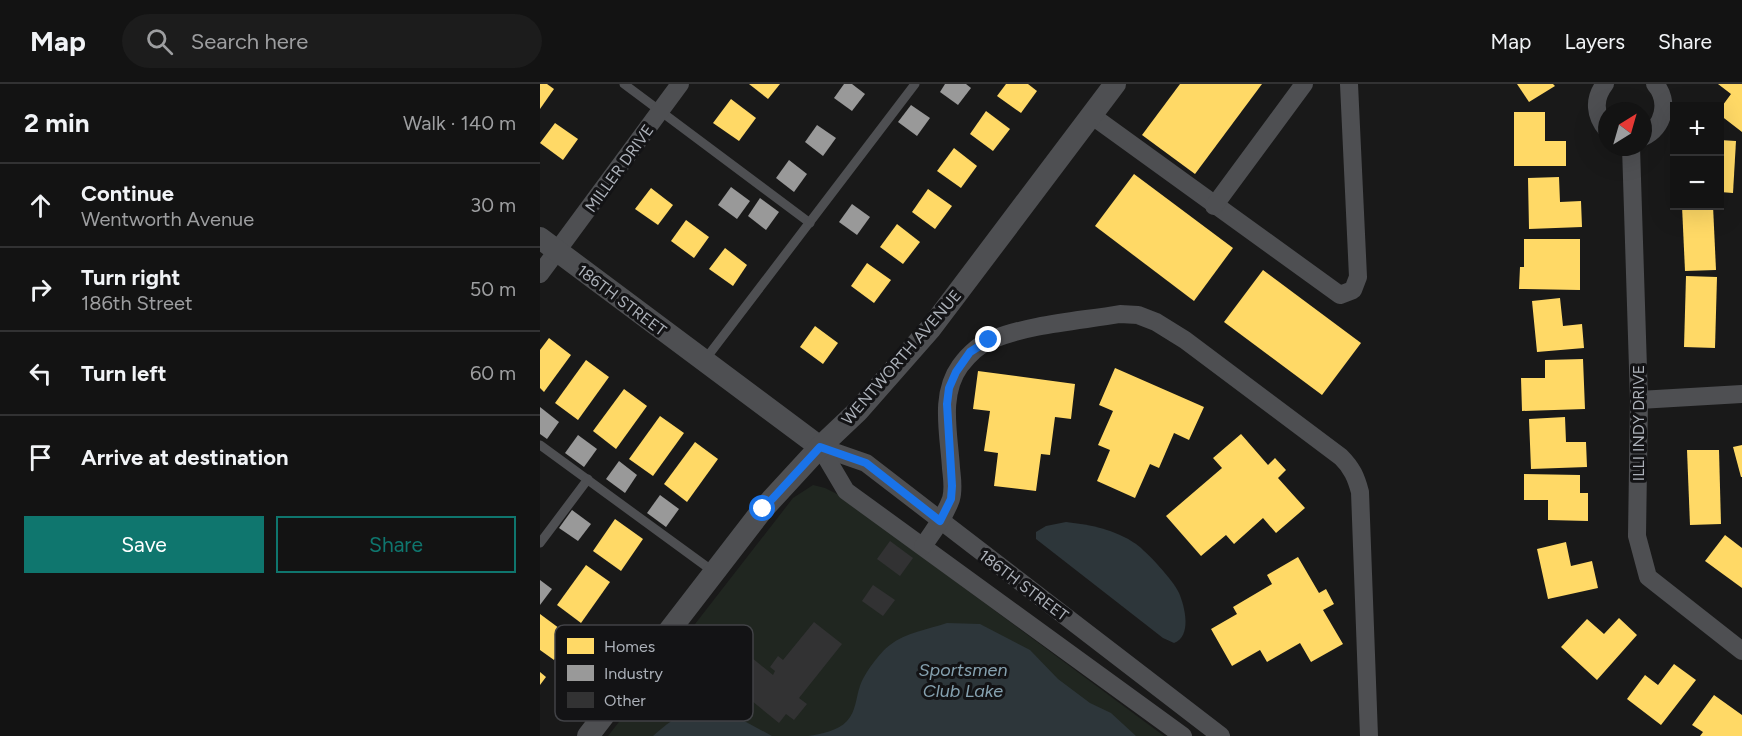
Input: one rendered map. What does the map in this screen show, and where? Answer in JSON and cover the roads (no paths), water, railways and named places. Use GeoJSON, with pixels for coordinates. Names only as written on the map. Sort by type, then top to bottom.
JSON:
{"type":"FeatureCollection","features":[{"type":"Feature","properties":{"kind":"street","name":"MILLER DRIVE"},"geometry":{"type":"LineString","coordinates":[[540,274],[549,245],[680,84]]}},
{"type":"Feature","properties":{"kind":"street","name":"WENTWORTH AVENUE"},"geometry":{"type":"LineString","coordinates":[[673,625],[763,509],[820,447],[858,411],[931,328],[1115,84]]}},
{"type":"Feature","properties":{"kind":"street"},"geometry":{"type":"LineString","coordinates":[[1214,206],[1304,84]]}},
{"type":"Feature","properties":{"kind":"street"},"geometry":{"type":"LineString","coordinates":[[1092,115],[1214,206],[1340,295],[1353,290],[1358,277],[1349,84]]}},
{"type":"Feature","properties":{"kind":"street"},"geometry":{"type":"LineString","coordinates":[[1598,115],[1597,100],[1605,84]]}},
{"type":"Feature","properties":{"kind":"street"},"geometry":{"type":"LineString","coordinates":[[1652,131],[1662,118],[1664,107],[1655,84]]}},
{"type":"Feature","properties":{"kind":"street","name":"ILLI INDY DRIVE"},"geometry":{"type":"LineString","coordinates":[[1632,156],[1639,400],[1637,536],[1648,577],[1742,651]]}},
{"type":"Feature","properties":{"kind":"street","name":"186TH STREET"},"geometry":{"type":"LineString","coordinates":[[549,245],[820,447],[866,463],[1221,736]]}},
{"type":"Feature","properties":{"kind":"street"},"geometry":{"type":"LineString","coordinates":[[923,546],[940,521],[951,499],[947,404],[949,388],[956,372],[970,352],[989,340],[1015,332],[1120,314],[1138,315],[1156,322],[1185,340],[1341,457],[1351,467],[1357,478],[1360,492],[1369,736]]}},
{"type":"Feature","properties":{"kind":"street"},"geometry":{"type":"LineString","coordinates":[[1639,400],[1742,394]]}},
{"type":"Feature","properties":{"kind":"street","name":"186TH STREET"},"geometry":{"type":"LineString","coordinates":[[820,447],[846,491],[1183,736]]}},
{"type":"Feature","properties":{"kind":"street","name":"WENTWORTH AVENUE"},"geometry":{"type":"LineString","coordinates":[[588,736],[600,721]]}},
{"type":"Feature","properties":{"kind":"lane"},"geometry":{"type":"LineString","coordinates":[[624,84],[810,223]]}},
{"type":"Feature","properties":{"kind":"lane"},"geometry":{"type":"LineString","coordinates":[[704,361],[915,84]]}},
{"type":"Feature","properties":{"kind":"lane"},"geometry":{"type":"LineString","coordinates":[[540,445],[714,572]]}},
{"type":"Feature","properties":{"kind":"lane"},"geometry":{"type":"LineString","coordinates":[[540,543],[588,479]]}},
{"type":"Feature","properties":{"kind":"water"},"geometry":{"type":"Polygon","coordinates":[[[1066,522],[1111,531],[1136,544],[1153,560],[1179,593],[1186,621],[1180,639],[1174,643],[1163,638],[1036,539],[1036,532],[1046,526],[1066,522]]]}},
{"type":"Feature","properties":{"kind":"water","name":"Sportsmen Club Lake"},"geometry":{"type":"Polygon","coordinates":[[[947,623],[980,624],[1030,650],[1058,679],[1090,703],[1111,713],[1136,736],[808,736],[834,730],[847,721],[854,709],[865,676],[886,648],[910,634],[947,623]]]}},
{"type":"Feature","properties":{"kind":"water"},"geometry":{"type":"Polygon","coordinates":[[[672,721],[744,721],[772,736],[653,736],[672,721]]]}}]}
